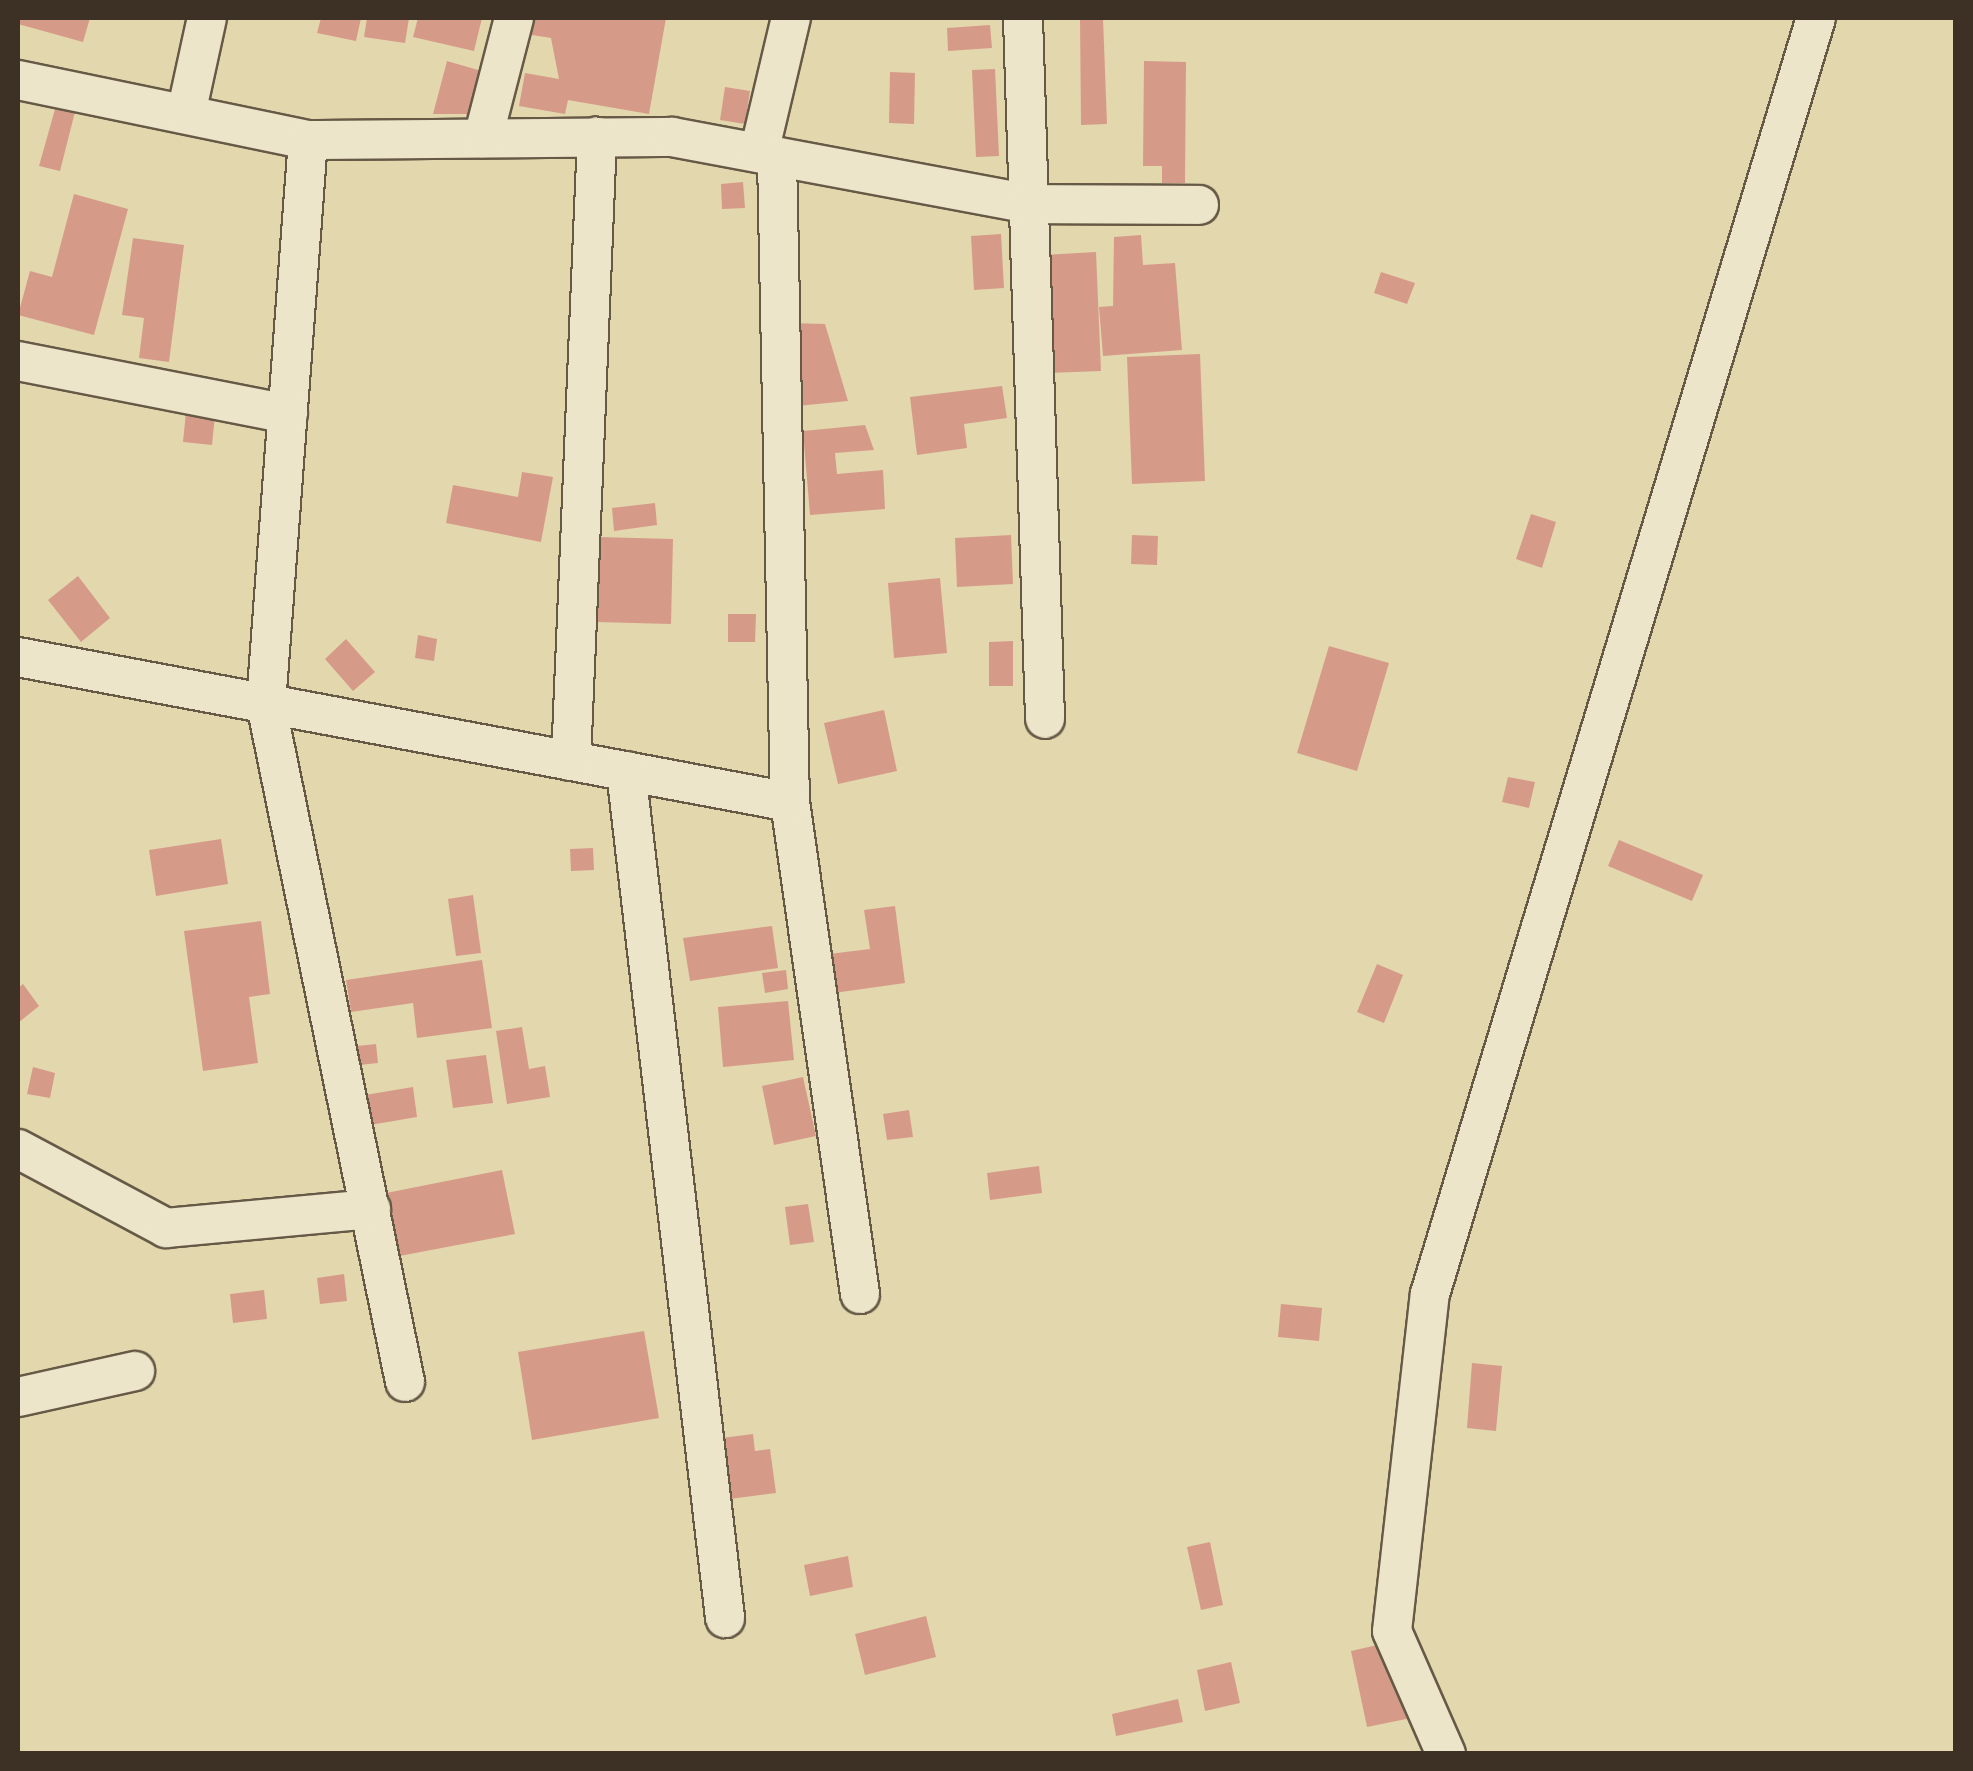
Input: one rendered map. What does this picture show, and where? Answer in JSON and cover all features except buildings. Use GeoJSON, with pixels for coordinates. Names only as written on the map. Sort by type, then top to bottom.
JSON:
{"type":"FeatureCollection","features":[{"type":"Feature","properties":{"kind":"street"},"geometry":{"type":"LineString","coordinates":[[186,114],[207,18]]}},
{"type":"Feature","properties":{"kind":"street"},"geometry":{"type":"LineString","coordinates":[[483,138],[514,18]]}},
{"type":"Feature","properties":{"kind":"street"},"geometry":{"type":"LineString","coordinates":[[790,18],[768,155],[790,802],[860,1294]]}},
{"type":"Feature","properties":{"kind":"street"},"geometry":{"type":"LineString","coordinates":[[1024,18],[1044,719]]}},
{"type":"Feature","properties":{"kind":"street"},"geometry":{"type":"LineString","coordinates":[[1446,1754],[1392,1631],[1430,1294],[1816,18]]}},
{"type":"Feature","properties":{"kind":"street"},"geometry":{"type":"LineString","coordinates":[[18,80],[308,140],[672,137],[1029,204],[1199,205]]}},
{"type":"Feature","properties":{"kind":"street"},"geometry":{"type":"LineString","coordinates":[[571,761],[597,137]]}},
{"type":"Feature","properties":{"kind":"street"},"geometry":{"type":"LineString","coordinates":[[308,140],[266,704],[405,1382]]}},
{"type":"Feature","properties":{"kind":"street"},"geometry":{"type":"LineString","coordinates":[[18,361],[288,414]]}},
{"type":"Feature","properties":{"kind":"street"},"geometry":{"type":"LineString","coordinates":[[18,657],[790,802]]}},
{"type":"Feature","properties":{"kind":"street"},"geometry":{"type":"LineString","coordinates":[[626,771],[725,1618]]}},
{"type":"Feature","properties":{"kind":"street"},"geometry":{"type":"LineString","coordinates":[[18,1148],[166,1228],[371,1209]]}},
{"type":"Feature","properties":{"kind":"street"},"geometry":{"type":"LineString","coordinates":[[18,1396],[135,1371]]}}]}
